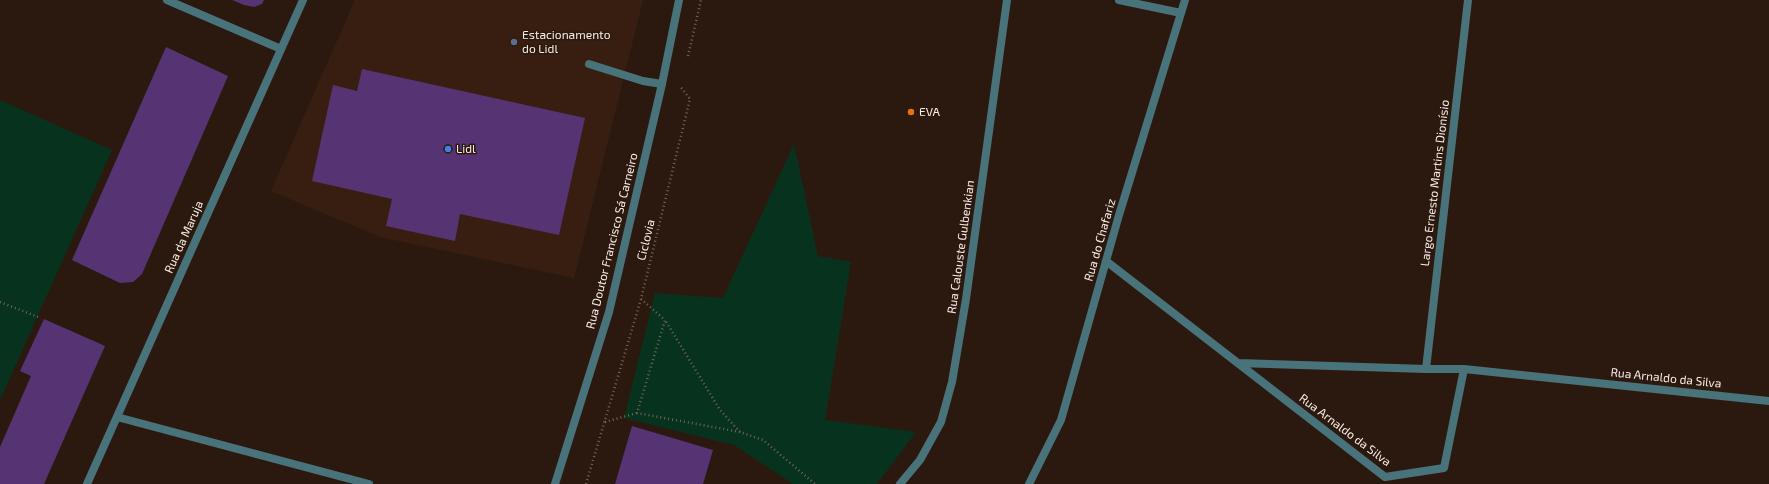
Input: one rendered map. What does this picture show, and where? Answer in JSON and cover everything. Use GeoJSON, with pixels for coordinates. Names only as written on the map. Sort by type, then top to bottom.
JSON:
{"type":"FeatureCollection","features":[{"type":"Feature","properties":{"kind":"street"},"geometry":{"type":"LineString","coordinates":[[167,0],[281,49]]}},
{"type":"Feature","properties":{"kind":"street","name":"Rua da Maruja"},"geometry":{"type":"LineString","coordinates":[[87,484],[303,0]]}},
{"type":"Feature","properties":{"kind":"street","name":"Rua Doutor Francisco Sá Carneiro"},"geometry":{"type":"LineString","coordinates":[[555,484],[609,312],[662,84],[679,0]]}},
{"type":"Feature","properties":{"kind":"street","name":"Rua Calouste Gulbenkian"},"geometry":{"type":"LineString","coordinates":[[900,484],[920,460],[941,422],[952,382],[966,300],[1007,0]]}},
{"type":"Feature","properties":{"kind":"street"},"geometry":{"type":"LineString","coordinates":[[1119,0],[1181,13]]}},
{"type":"Feature","properties":{"kind":"street","name":"Rua do Chafariz"},"geometry":{"type":"LineString","coordinates":[[1029,484],[1061,420],[1106,261],[1185,0]]}},
{"type":"Feature","properties":{"kind":"street","name":"Largo Ernesto Martins Dionísio"},"geometry":{"type":"LineString","coordinates":[[1426,369],[1468,0]]}},
{"type":"Feature","properties":{"kind":"street"},"geometry":{"type":"LineString","coordinates":[[589,64],[643,81],[662,84]]}},
{"type":"Feature","properties":{"kind":"street","name":"Rua Arnaldo da Silva"},"geometry":{"type":"LineString","coordinates":[[1106,261],[1238,363],[1385,480],[1444,468],[1464,369]]}},
{"type":"Feature","properties":{"kind":"street","name":"Rua Arnaldo da Silva"},"geometry":{"type":"LineString","coordinates":[[1238,363],[1464,369],[1769,401]]}},
{"type":"Feature","properties":{"kind":"street"},"geometry":{"type":"LineString","coordinates":[[117,417],[369,484]]}},
{"type":"Feature","properties":{"kind":"path"},"geometry":{"type":"LineString","coordinates":[[687,58],[701,0]]}},
{"type":"Feature","properties":{"kind":"path","name":"Ciclovia"},"geometry":{"type":"LineString","coordinates":[[586,484],[641,299],[690,99],[680,87],[682,80]]}},
{"type":"Feature","properties":{"kind":"path"},"geometry":{"type":"LineString","coordinates":[[641,299],[665,320],[720,410],[740,432]]}},
{"type":"Feature","properties":{"kind":"path"},"geometry":{"type":"LineString","coordinates":[[0,302],[38,317]]}},
{"type":"Feature","properties":{"kind":"path"},"geometry":{"type":"LineString","coordinates":[[637,413],[665,320]]}},
{"type":"Feature","properties":{"kind":"path"},"geometry":{"type":"LineString","coordinates":[[605,422],[637,413],[740,432],[763,440],[815,484]]}},
{"type":"Feature","properties":{"kind":"shaded area"},"geometry":{"type":"Polygon","coordinates":[[[355,0],[643,0],[574,278],[380,237],[271,191],[355,0]]]}},
{"type":"Feature","properties":{"kind":"green space"},"geometry":{"type":"Polygon","coordinates":[[[0,100],[112,150],[0,400],[0,100]]]}},
{"type":"Feature","properties":{"kind":"green space"},"geometry":{"type":"Polygon","coordinates":[[[794,144],[818,256],[851,262],[825,420],[916,432],[877,484],[793,484],[734,445],[624,418],[655,293],[723,298],[794,144]]]}},
{"type":"Feature","properties":{"kind":"building"},"geometry":{"type":"Polygon","coordinates":[[[232,0],[264,0],[262,4],[254,7],[232,0]]]}},
{"type":"Feature","properties":{"kind":"building"},"geometry":{"type":"Polygon","coordinates":[[[166,47],[228,76],[142,274],[133,282],[120,283],[72,260],[166,47]]]}},
{"type":"Feature","properties":{"kind":"building","name":"Lidl"},"geometry":{"type":"Polygon","coordinates":[[[362,69],[585,118],[559,235],[460,214],[455,241],[386,226],[392,199],[312,181],[333,85],[357,91],[362,69]]]}},
{"type":"Feature","properties":{"kind":"building"},"geometry":{"type":"Polygon","coordinates":[[[44,319],[105,346],[44,484],[0,484],[0,447],[31,376],[20,371],[44,319]]]}},
{"type":"Feature","properties":{"kind":"building"},"geometry":{"type":"Polygon","coordinates":[[[632,426],[713,450],[703,484],[615,484],[632,426]]]}},
{"type":"Feature","properties":{"kind":"place","name":"Estacionamento do Lidl"},"geometry":{"type":"Point","coordinates":[514,42]}},
{"type":"Feature","properties":{"kind":"place","name":"EVA"},"geometry":{"type":"Point","coordinates":[911,112]}},
{"type":"Feature","properties":{"kind":"place","name":"Lidl"},"geometry":{"type":"Point","coordinates":[448,149]}}]}
